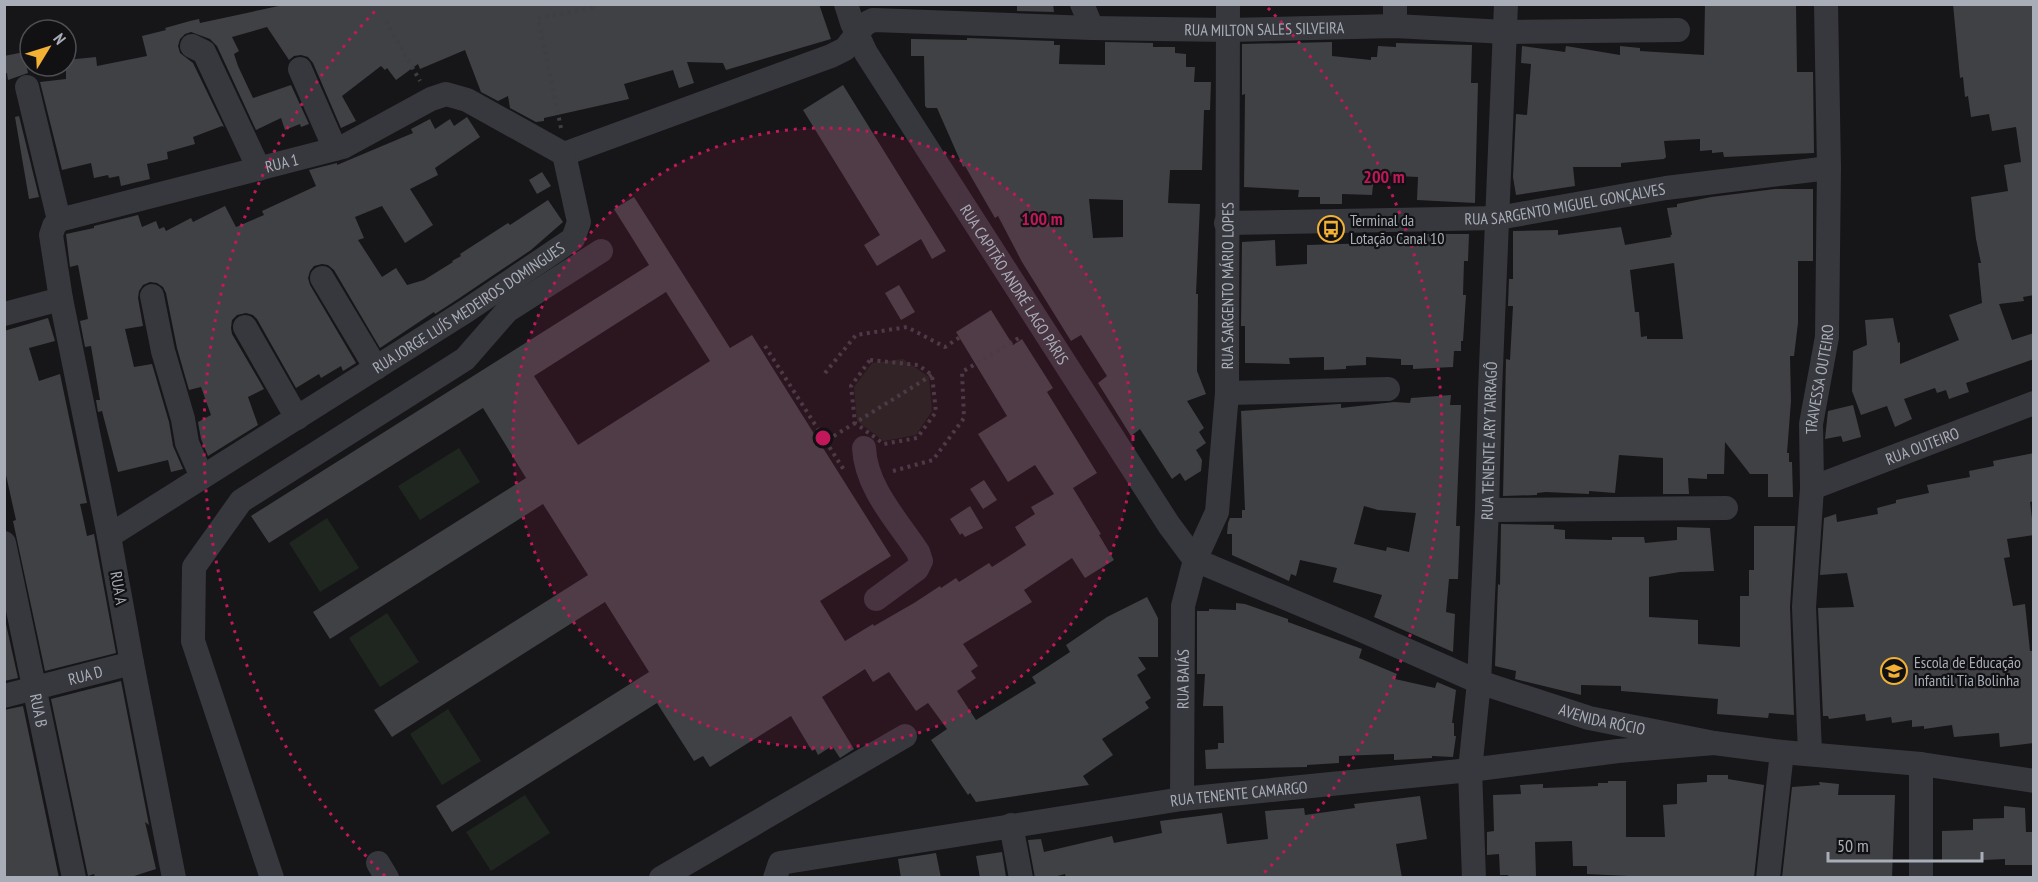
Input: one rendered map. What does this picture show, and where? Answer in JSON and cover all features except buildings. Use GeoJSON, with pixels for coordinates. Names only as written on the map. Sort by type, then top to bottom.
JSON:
{"type":"FeatureCollection","features":[{"type":"Feature","properties":{"kind":"street","name":"RUA CAPITÃO ANDRÉ LAGO PÁRIS"},"geometry":{"type":"LineString","coordinates":[[846,4],[866,53],[1169,525],[1195,560]]}},
{"type":"Feature","properties":{"kind":"street"},"geometry":{"type":"LineString","coordinates":[[1082,4],[1092,28]]}},
{"type":"Feature","properties":{"kind":"street","name":"RUA SARGENTO MÁRIO LOPES"},"geometry":{"type":"LineString","coordinates":[[1195,560],[1217,512],[1227,393],[1228,4]]}},
{"type":"Feature","properties":{"kind":"street","name":"RUA TENENTE ARY TARRAGÔ"},"geometry":{"type":"LineString","coordinates":[[1474,878],[1470,770],[1479,682],[1488,510],[1490,391],[1506,4]]}},
{"type":"Feature","properties":{"kind":"street","name":"TRAVESSA OUTEIRO"},"geometry":{"type":"LineString","coordinates":[[1810,753],[1804,607],[1812,488],[1810,424],[1827,337],[1829,168],[1826,4]]}},
{"type":"Feature","properties":{"kind":"street","name":"RUA MILTON SALES SILVEIRA"},"geometry":{"type":"LineString","coordinates":[[857,34],[865,24],[873,20],[1092,28],[1227,30],[1395,15],[1505,32],[1678,30]]}},
{"type":"Feature","properties":{"kind":"street"},"geometry":{"type":"LineString","coordinates":[[564,154],[831,56],[844,49],[857,34]]}},
{"type":"Feature","properties":{"kind":"street"},"geometry":{"type":"LineString","coordinates":[[192,46],[204,52],[259,168]]}},
{"type":"Feature","properties":{"kind":"street"},"geometry":{"type":"LineString","coordinates":[[300,69],[334,149]]}},
{"type":"Feature","properties":{"kind":"street"},"geometry":{"type":"LineString","coordinates":[[4,314],[61,299],[51,235],[59,220],[27,87]]}},
{"type":"Feature","properties":{"kind":"street","name":"RUA 1"},"geometry":{"type":"LineString","coordinates":[[59,220],[343,147],[431,99],[446,94],[467,100],[564,154]]}},
{"type":"Feature","properties":{"kind":"street","name":"RUA JORGE LUÍS MEDEIROS DOMINGUES"},"geometry":{"type":"LineString","coordinates":[[110,536],[466,311],[573,239],[579,222],[564,154]]}},
{"type":"Feature","properties":{"kind":"street","name":"RUA SARGENTO MIGUEL GONÇALVES"},"geometry":{"type":"LineString","coordinates":[[1226,223],[1498,218],[1666,188],[1829,168]]}},
{"type":"Feature","properties":{"kind":"street"},"geometry":{"type":"LineString","coordinates":[[272,878],[193,641],[194,567],[241,501],[465,360],[507,311],[601,252]]}},
{"type":"Feature","properties":{"kind":"street"},"geometry":{"type":"LineString","coordinates":[[322,278],[376,368]]}},
{"type":"Feature","properties":{"kind":"street"},"geometry":{"type":"LineString","coordinates":[[152,296],[163,351],[188,443],[202,477]]}},
{"type":"Feature","properties":{"kind":"street","name":"RUA A"},"geometry":{"type":"LineString","coordinates":[[61,299],[110,536],[174,878]]}},
{"type":"Feature","properties":{"kind":"street"},"geometry":{"type":"LineString","coordinates":[[245,327],[297,418]]}},
{"type":"Feature","properties":{"kind":"street"},"geometry":{"type":"LineString","coordinates":[[1227,393],[1388,389]]}},
{"type":"Feature","properties":{"kind":"street","name":"RUA OUTEIRO"},"geometry":{"type":"LineString","coordinates":[[1812,488],[2034,403]]}},
{"type":"Feature","properties":{"kind":"street"},"geometry":{"type":"LineString","coordinates":[[864,447],[866,466],[873,485],[918,552],[921,561],[917,569],[876,599]]}},
{"type":"Feature","properties":{"kind":"street"},"geometry":{"type":"LineString","coordinates":[[1488,510],[1726,508]]}},
{"type":"Feature","properties":{"kind":"street","name":"RUA B"},"geometry":{"type":"LineString","coordinates":[[4,543],[74,878]]}},
{"type":"Feature","properties":{"kind":"street","name":"AVENIDA RÓCIO"},"geometry":{"type":"LineString","coordinates":[[1195,560],[1479,682],[1589,718],[1714,743],[1782,752],[1921,764],[2034,781]]}},
{"type":"Feature","properties":{"kind":"street","name":"RUA BAIÁS"},"geometry":{"type":"LineString","coordinates":[[1182,799],[1183,606],[1195,560]]}},
{"type":"Feature","properties":{"kind":"street","name":"RUA D"},"geometry":{"type":"LineString","coordinates":[[4,696],[132,663]]}},
{"type":"Feature","properties":{"kind":"street"},"geometry":{"type":"LineString","coordinates":[[661,878],[905,736]]}},
{"type":"Feature","properties":{"kind":"street","name":"RUA TENENTE CAMARGO"},"geometry":{"type":"LineString","coordinates":[[775,878],[780,863],[1182,799],[1470,770],[1618,751],[1714,743]]}},
{"type":"Feature","properties":{"kind":"street"},"geometry":{"type":"LineString","coordinates":[[1768,878],[1782,752]]}},
{"type":"Feature","properties":{"kind":"street"},"geometry":{"type":"LineString","coordinates":[[1921,764],[1921,878]]}},
{"type":"Feature","properties":{"kind":"street"},"geometry":{"type":"LineString","coordinates":[[1011,825],[1021,878]]}},
{"type":"Feature","properties":{"kind":"path"},"geometry":{"type":"LineString","coordinates":[[564,154],[538,18],[592,8],[591,4]]}},
{"type":"Feature","properties":{"kind":"path"},"geometry":{"type":"LineString","coordinates":[[386,21],[431,99]]}},
{"type":"Feature","properties":{"kind":"path"},"geometry":{"type":"LineString","coordinates":[[893,471],[933,460],[964,418],[962,372],[1040,325]]}},
{"type":"Feature","properties":{"kind":"path"},"geometry":{"type":"LineString","coordinates":[[825,373],[856,336],[907,327],[945,347],[960,337]]}},
{"type":"Feature","properties":{"kind":"path"},"geometry":{"type":"LineString","coordinates":[[765,346],[823,443],[850,480]]}},
{"type":"Feature","properties":{"kind":"path"},"geometry":{"type":"LineString","coordinates":[[870,360],[918,365],[932,375],[936,412],[918,438],[884,444],[855,423],[851,386],[870,360]]}},
{"type":"Feature","properties":{"kind":"path"},"geometry":{"type":"LineString","coordinates":[[823,443],[932,375]]}},
{"type":"Feature","properties":{"kind":"shaded area"},"geometry":{"type":"Polygon","coordinates":[[[903,359],[929,377],[932,411],[916,435],[884,441],[857,421],[854,387],[872,363],[903,359]]]}},
{"type":"Feature","properties":{"kind":"shaded area"},"geometry":{"type":"Polygon","coordinates":[[[459,448],[480,482],[420,520],[398,486],[459,448]]]}},
{"type":"Feature","properties":{"kind":"shaded area"},"geometry":{"type":"Polygon","coordinates":[[[327,518],[359,568],[320,592],[289,543],[327,518]]]}},
{"type":"Feature","properties":{"kind":"shaded area"},"geometry":{"type":"Polygon","coordinates":[[[387,613],[419,662],[380,687],[349,638],[387,613]]]}},
{"type":"Feature","properties":{"kind":"shaded area"},"geometry":{"type":"Polygon","coordinates":[[[448,709],[481,761],[442,785],[410,734],[448,709]]]}},
{"type":"Feature","properties":{"kind":"shaded area"},"geometry":{"type":"Polygon","coordinates":[[[525,795],[550,833],[491,871],[466,832],[525,795]]]}},
{"type":"Feature","properties":{"kind":"place","name":"Terminal da Lotação Canal 10"},"geometry":{"type":"Point","coordinates":[1331,229]}},
{"type":"Feature","properties":{"kind":"place","name":"Escola de Educação Infantil Tia Bolinha"},"geometry":{"type":"Point","coordinates":[1894,671]}}]}
